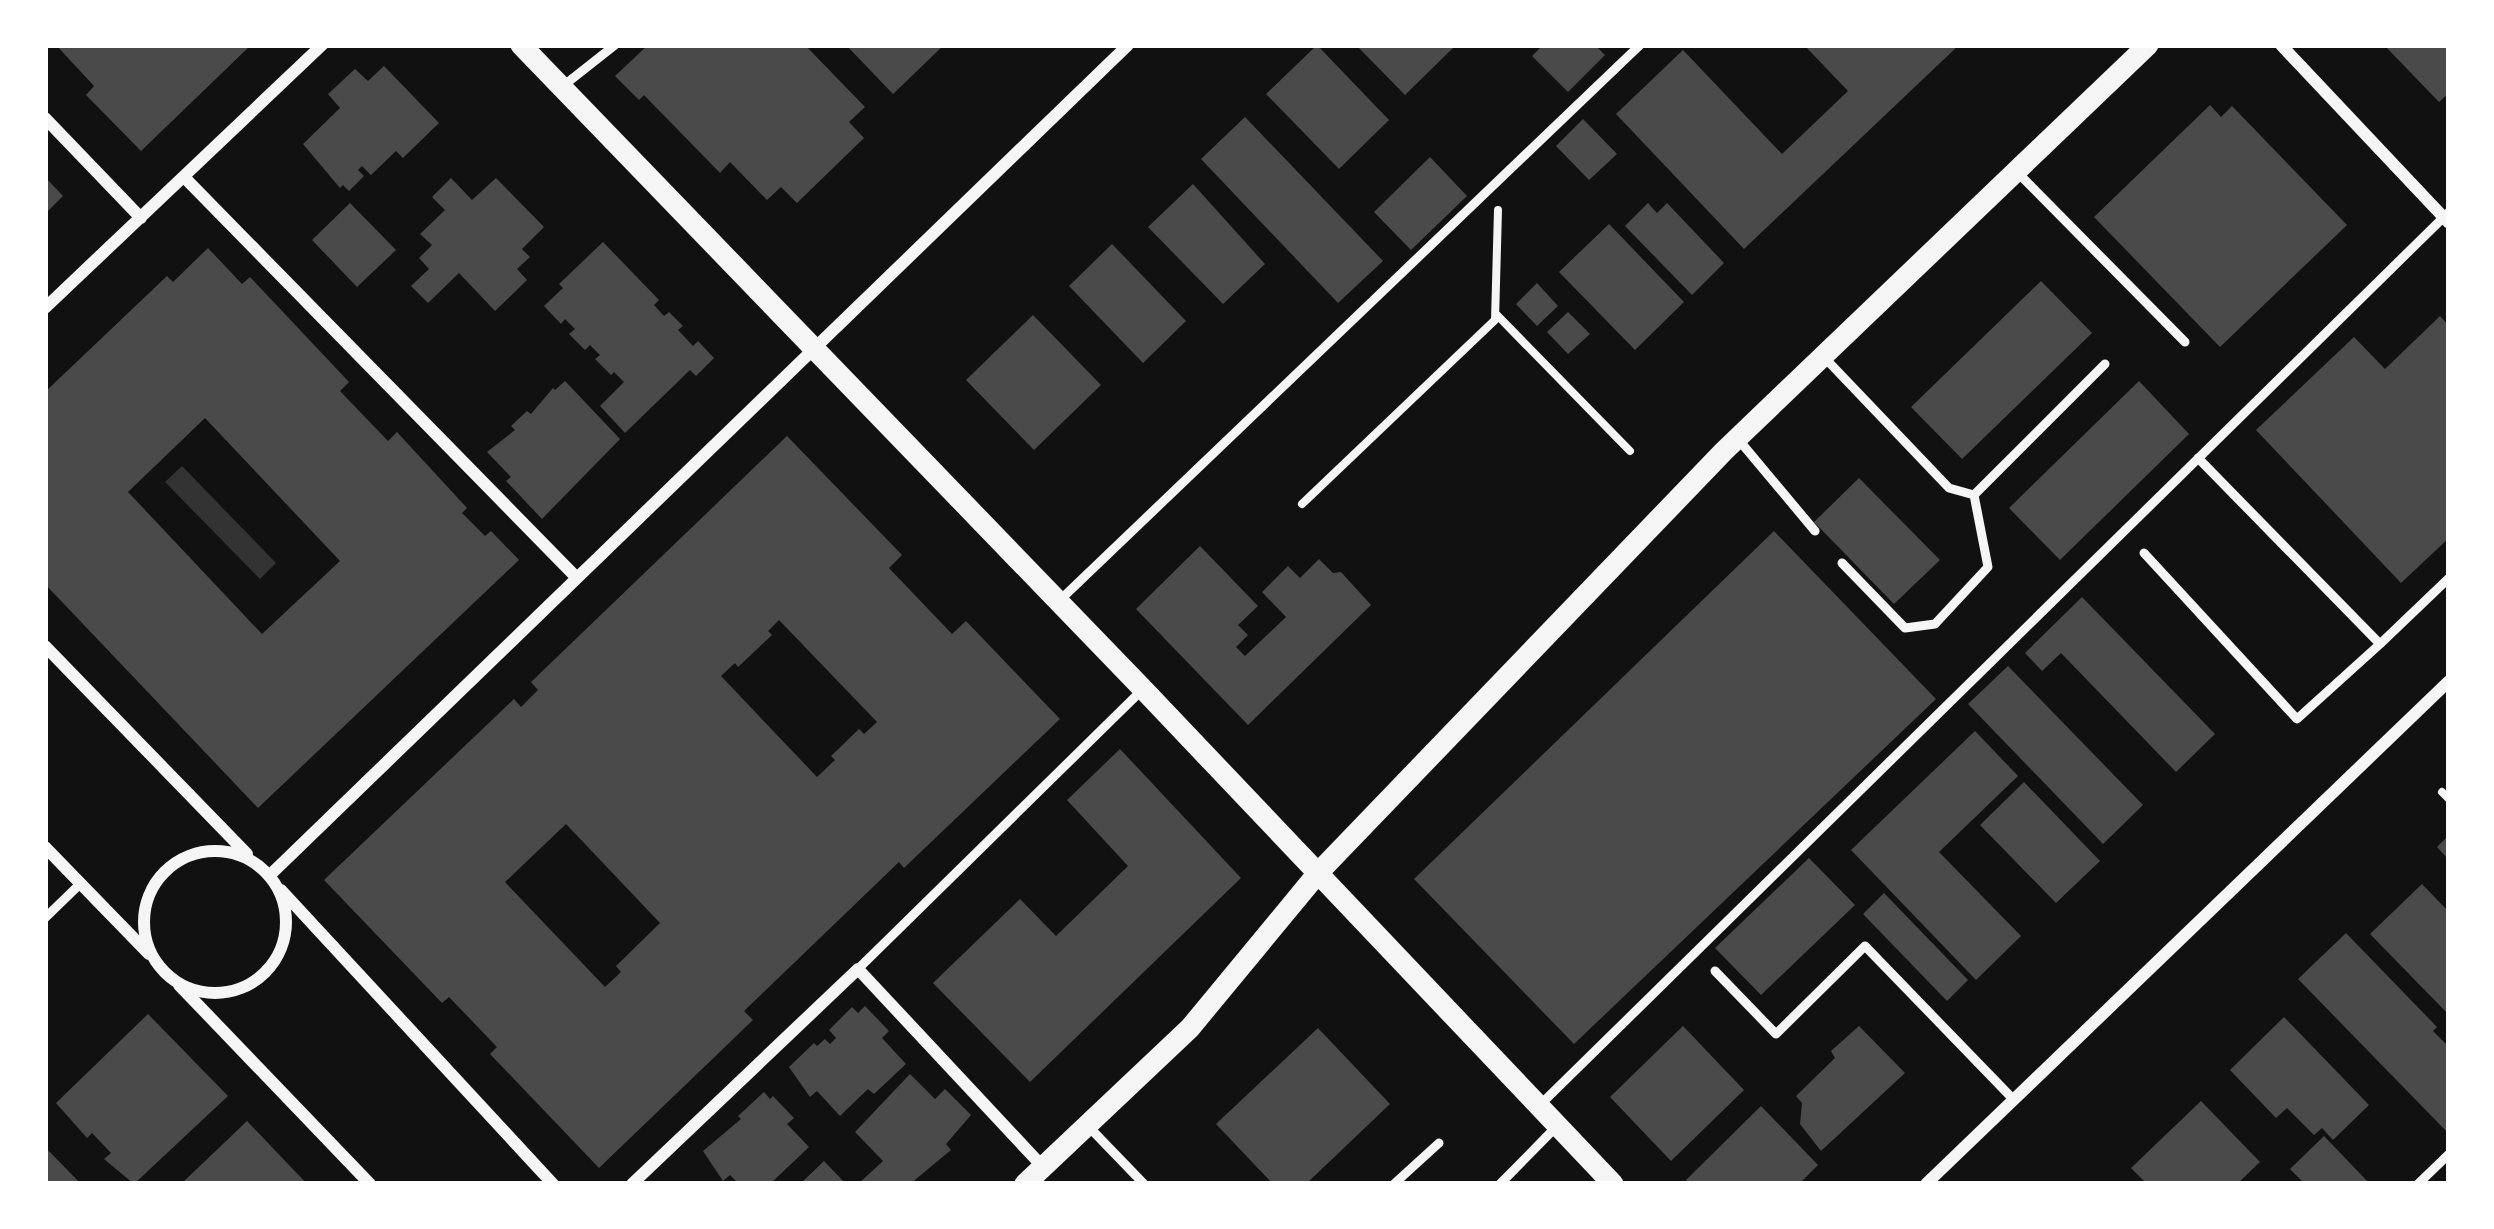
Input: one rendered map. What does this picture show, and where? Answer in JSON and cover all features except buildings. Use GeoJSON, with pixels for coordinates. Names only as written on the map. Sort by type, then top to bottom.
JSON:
{"type":"FeatureCollection","features":[{"type":"Feature","properties":{"kind":"street"},"geometry":{"type":"LineString","coordinates":[[45,308],[322,45]]}},
{"type":"Feature","properties":{"kind":"street"},"geometry":{"type":"LineString","coordinates":[[521,45],[1613,1184]]}},
{"type":"Feature","properties":{"kind":"street"},"geometry":{"type":"LineString","coordinates":[[272,880],[575,576],[1128,45]]}},
{"type":"Feature","properties":{"kind":"street"},"geometry":{"type":"LineString","coordinates":[[1025,1184],[1190,1028],[1318,873],[1738,439],[2148,45]]}},
{"type":"Feature","properties":{"kind":"street"},"geometry":{"type":"LineString","coordinates":[[2281,45],[2447,217]]}},
{"type":"Feature","properties":{"kind":"street"},"geometry":{"type":"LineString","coordinates":[[45,118],[141,218]]}},
{"type":"Feature","properties":{"kind":"street"},"geometry":{"type":"LineString","coordinates":[[184,177],[575,576]]}},
{"type":"Feature","properties":{"kind":"street"},"geometry":{"type":"LineString","coordinates":[[45,646],[272,880],[554,1184]]}},
{"type":"Feature","properties":{"kind":"street"},"geometry":{"type":"LineString","coordinates":[[1926,1184],[2449,681]]}},
{"type":"Feature","properties":{"kind":"street"},"geometry":{"type":"LineString","coordinates":[[45,847],[370,1184]]}},
{"type":"Feature","properties":{"kind":"street"},"geometry":{"type":"LineString","coordinates":[[155,959],[145,937],[145,913],[152,889],[166,870],[210,850],[234,853],[256,864]]}},
{"type":"Feature","properties":{"kind":"street"},"geometry":{"type":"LineString","coordinates":[[174,980],[221,993],[244,987],[265,974],[279,954],[286,931],[285,906],[272,880]]}},
{"type":"Feature","properties":{"kind":"street"},"geometry":{"type":"LineString","coordinates":[[632,1184],[858,969],[1043,1167]]}},
{"type":"Feature","properties":{"kind":"lane"},"geometry":{"type":"LineString","coordinates":[[560,88],[615,45]]}},
{"type":"Feature","properties":{"kind":"lane"},"geometry":{"type":"LineString","coordinates":[[1058,602],[1640,45]]}},
{"type":"Feature","properties":{"kind":"lane"},"geometry":{"type":"LineString","coordinates":[[2018,173],[2185,342]]}},
{"type":"Feature","properties":{"kind":"lane"},"geometry":{"type":"LineString","coordinates":[[1540,1105],[2447,217]]}},
{"type":"Feature","properties":{"kind":"lane"},"geometry":{"type":"LineString","coordinates":[[1823,356],[1949,488],[1974,495]]}},
{"type":"Feature","properties":{"kind":"lane"},"geometry":{"type":"LineString","coordinates":[[1974,495],[2105,364]]}},
{"type":"Feature","properties":{"kind":"lane"},"geometry":{"type":"LineString","coordinates":[[1738,439],[1815,531]]}},
{"type":"Feature","properties":{"kind":"lane"},"geometry":{"type":"LineString","coordinates":[[2198,458],[2380,644]]}},
{"type":"Feature","properties":{"kind":"lane"},"geometry":{"type":"LineString","coordinates":[[1842,563],[1905,628],[1935,624],[1988,567],[1974,495]]}},
{"type":"Feature","properties":{"kind":"lane"},"geometry":{"type":"LineString","coordinates":[[2144,553],[2297,719],[2449,578]]}},
{"type":"Feature","properties":{"kind":"lane"},"geometry":{"type":"LineString","coordinates":[[858,969],[1143,689]]}},
{"type":"Feature","properties":{"kind":"lane"},"geometry":{"type":"LineString","coordinates":[[45,918],[80,884]]}},
{"type":"Feature","properties":{"kind":"lane"},"geometry":{"type":"LineString","coordinates":[[1715,970],[1776,1034],[1865,946],[2014,1100]]}},
{"type":"Feature","properties":{"kind":"lane"},"geometry":{"type":"LineString","coordinates":[[1500,1184],[1558,1125]]}},
{"type":"Feature","properties":{"kind":"lane"},"geometry":{"type":"LineString","coordinates":[[1088,1126],[1144,1184]]}},
{"type":"Feature","properties":{"kind":"lane"},"geometry":{"type":"LineString","coordinates":[[1394,1184],[1439,1143]]}},
{"type":"Feature","properties":{"kind":"lane"},"geometry":{"type":"LineString","coordinates":[[2418,1184],[2449,1154]]}},
{"type":"Feature","properties":{"kind":"path"},"geometry":{"type":"LineString","coordinates":[[1302,504],[1495,320],[1499,180]]}},
{"type":"Feature","properties":{"kind":"path"},"geometry":{"type":"LineString","coordinates":[[1495,313],[1630,452]]}},
{"type":"Feature","properties":{"kind":"shaded area"},"geometry":{"type":"Polygon","coordinates":[[[182,466],[276,563],[260,579],[165,482],[182,466]]]}}]}
